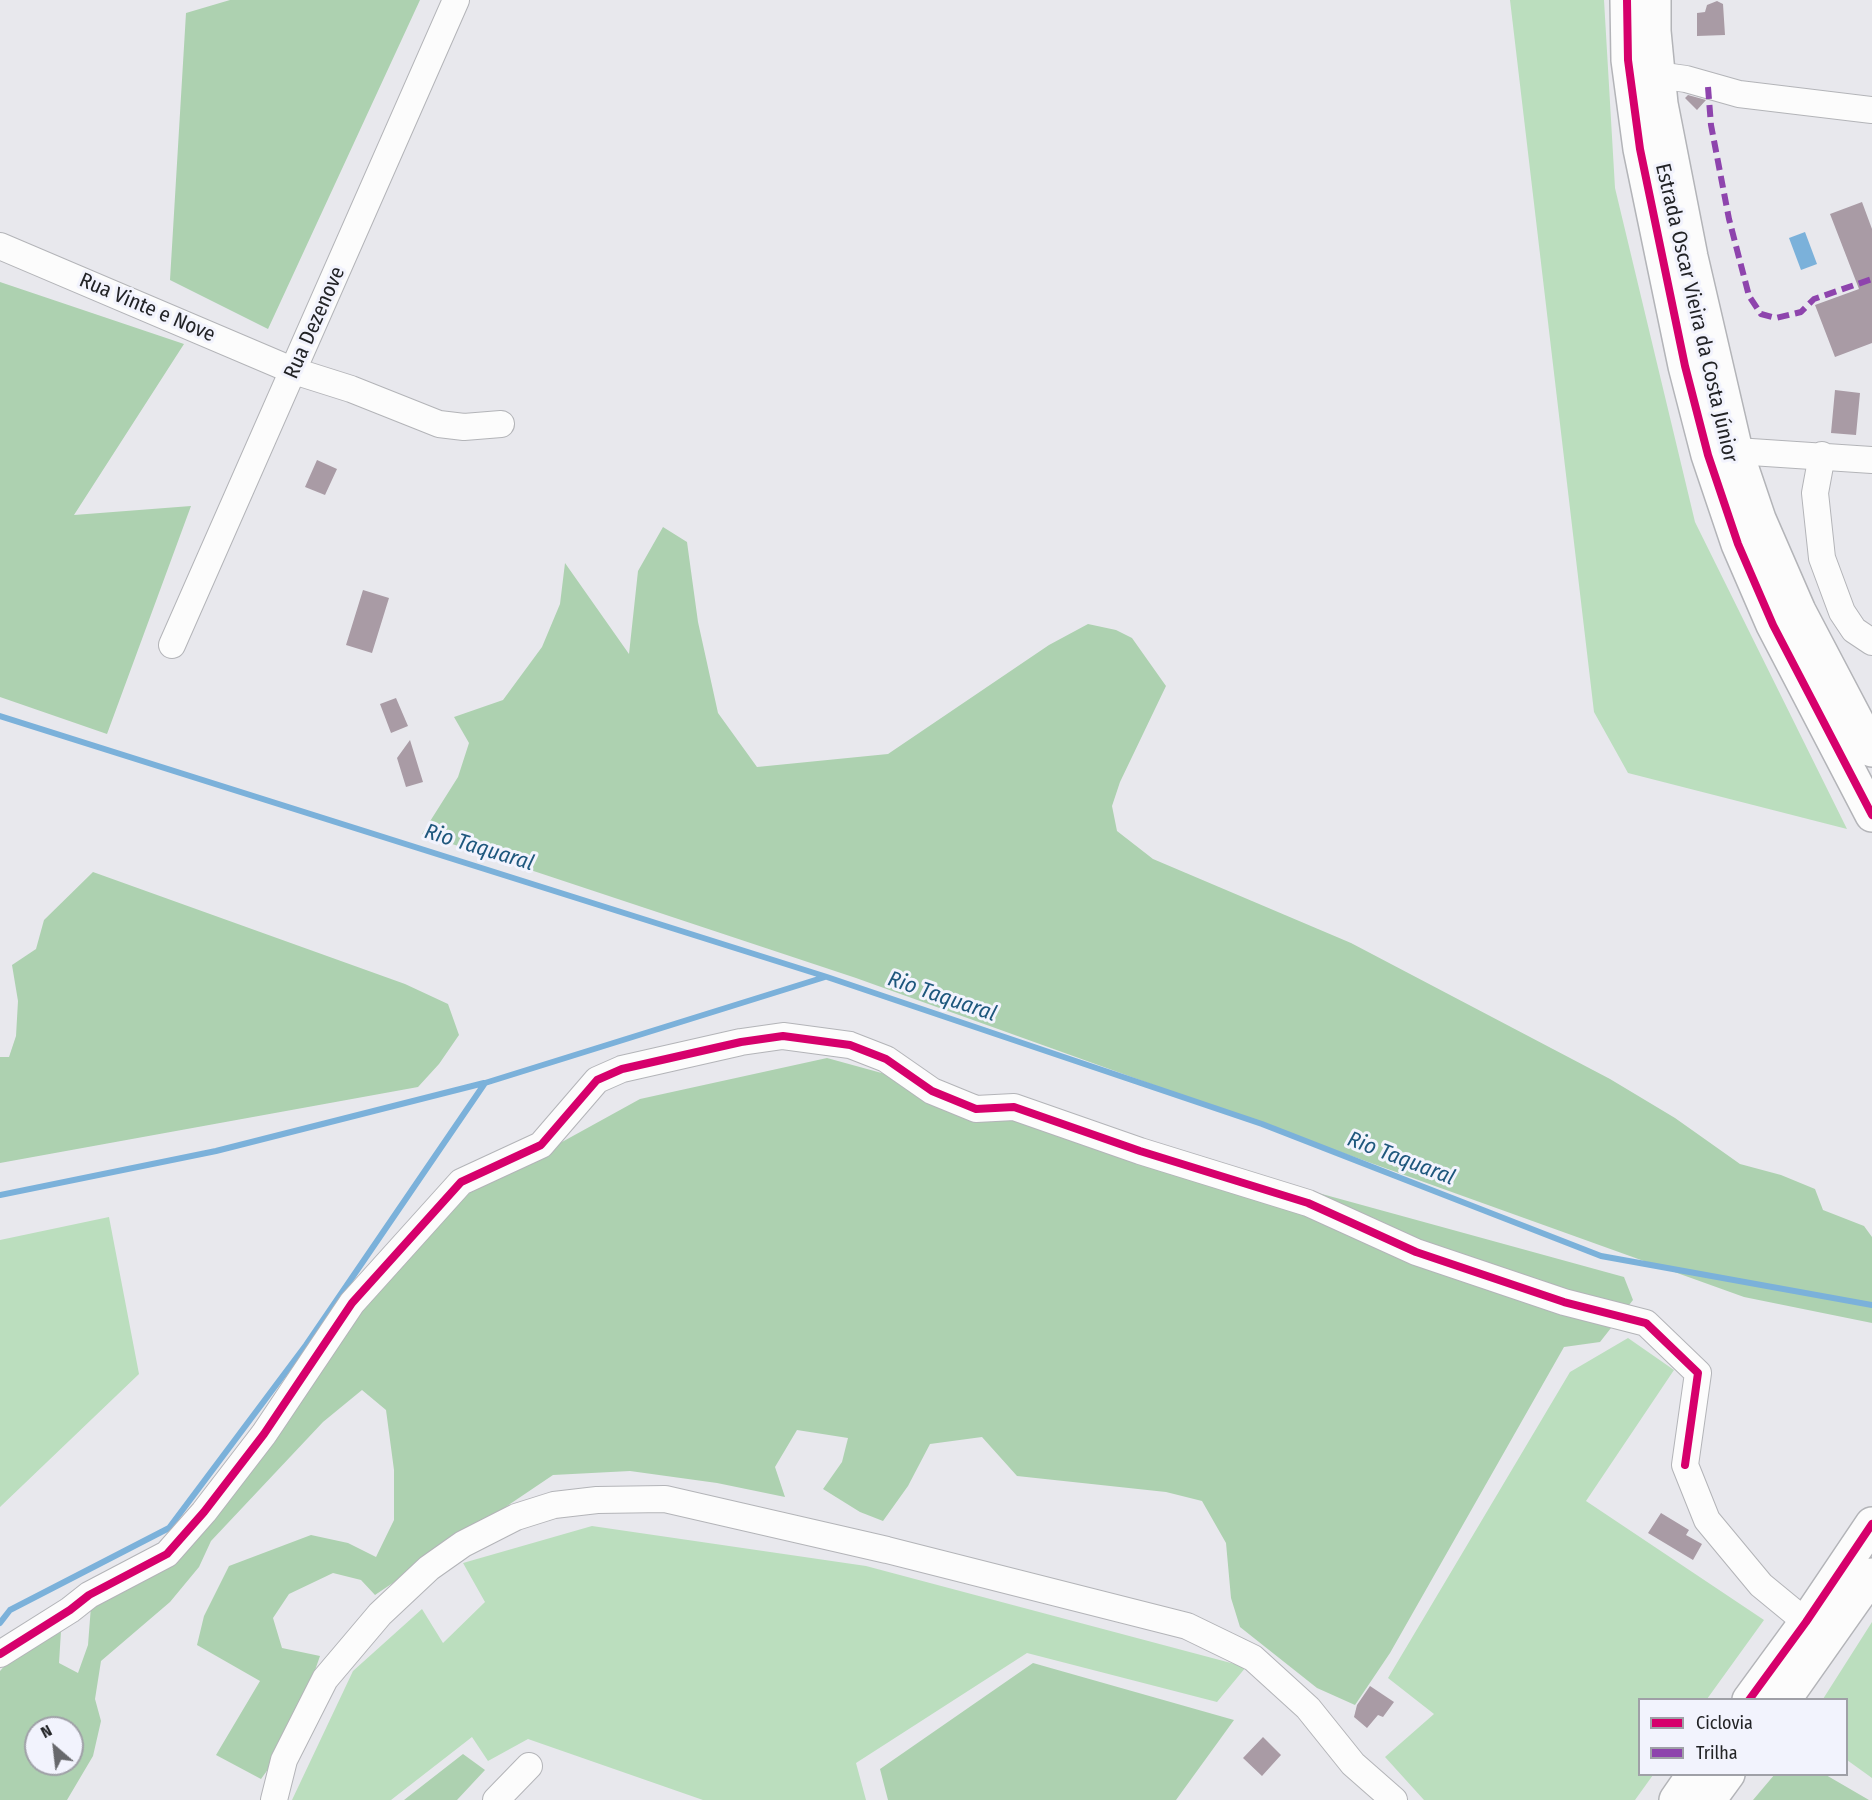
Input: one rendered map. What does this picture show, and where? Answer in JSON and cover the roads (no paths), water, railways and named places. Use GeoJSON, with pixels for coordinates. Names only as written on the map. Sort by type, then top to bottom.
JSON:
{"type":"FeatureCollection","features":[{"type":"Feature","properties":{"kind":"main road","name":"Estrada Oscar Vieira da Costa Júnior"},"geometry":{"type":"LineString","coordinates":[[1627,0],[1628,60],[1640,149],[1682,355],[1708,455],[1738,544],[1773,626],[1872,815]]}},
{"type":"Feature","properties":{"kind":"main road","name":"Estrada Oscar Vieira da Costa Júnior"},"geometry":{"type":"LineString","coordinates":[[1654,0],[1657,75],[1691,257],[1736,451],[1759,519],[1817,651],[1863,714],[1872,750]]}},
{"type":"Feature","properties":{"kind":"main road"},"geometry":{"type":"LineString","coordinates":[[1750,1698],[1806,1622],[1872,1524]]}},
{"type":"Feature","properties":{"kind":"main road"},"geometry":{"type":"LineString","coordinates":[[1785,1698],[1872,1575]]}},
{"type":"Feature","properties":{"kind":"main road"},"geometry":{"type":"LineString","coordinates":[[1676,1800],[1693,1776]]}},
{"type":"Feature","properties":{"kind":"main road"},"geometry":{"type":"LineString","coordinates":[[1709,1800],[1727,1776]]}},
{"type":"Feature","properties":{"kind":"street","name":"Rua Dezenove"},"geometry":{"type":"LineString","coordinates":[[172,645],[456,0]]}},
{"type":"Feature","properties":{"kind":"street"},"geometry":{"type":"LineString","coordinates":[[1657,75],[1739,94],[1872,110]]}},
{"type":"Feature","properties":{"kind":"street","name":"Rua Vinte e Nove"},"geometry":{"type":"LineString","coordinates":[[0,246],[294,371],[351,389],[439,424],[464,427],[501,424]]}},
{"type":"Feature","properties":{"kind":"street"},"geometry":{"type":"LineString","coordinates":[[1736,451],[1872,460]]}},
{"type":"Feature","properties":{"kind":"street"},"geometry":{"type":"LineString","coordinates":[[1822,456],[1815,493],[1822,558],[1842,612],[1854,630],[1872,642]]}},
{"type":"Feature","properties":{"kind":"street"},"geometry":{"type":"LineString","coordinates":[[0,1654],[9,1646],[70,1610],[89,1594],[167,1554],[204,1512],[264,1434],[352,1303],[461,1182],[541,1145],[597,1080],[614,1072],[741,1042],[783,1036],[850,1045],[886,1059],[932,1091],[976,1109],[1014,1107],[1140,1151],[1308,1203],[1416,1252],[1564,1302],[1646,1323],[1698,1374],[1685,1465],[1707,1520],[1761,1585],[1806,1622]]}},
{"type":"Feature","properties":{"kind":"street"},"geometry":{"type":"LineString","coordinates":[[274,1800],[284,1760],[325,1679],[380,1614],[429,1568],[463,1544],[484,1533],[516,1517],[554,1505],[597,1500],[665,1499],[887,1550],[1187,1626],[1253,1659],[1308,1708],[1353,1764],[1395,1800]]}},
{"type":"Feature","properties":{"kind":"street"},"geometry":{"type":"LineString","coordinates":[[496,1800],[529,1766]]}},
{"type":"Feature","properties":{"kind":"water"},"geometry":{"type":"Polygon","coordinates":[[[1805,232],[1817,264],[1801,270],[1789,238],[1805,232]]]}},
{"type":"Feature","properties":{"kind":"waterway","name":"Rio Taquaral"},"geometry":{"type":"LineString","coordinates":[[0,716],[827,977],[1262,1124],[1601,1256],[1872,1305]]}},
{"type":"Feature","properties":{"kind":"waterway"},"geometry":{"type":"LineString","coordinates":[[0,1623],[10,1610],[169,1528],[306,1345],[485,1083],[825,977]]}},
{"type":"Feature","properties":{"kind":"waterway"},"geometry":{"type":"LineString","coordinates":[[0,1195],[216,1151],[484,1083]]}}]}
